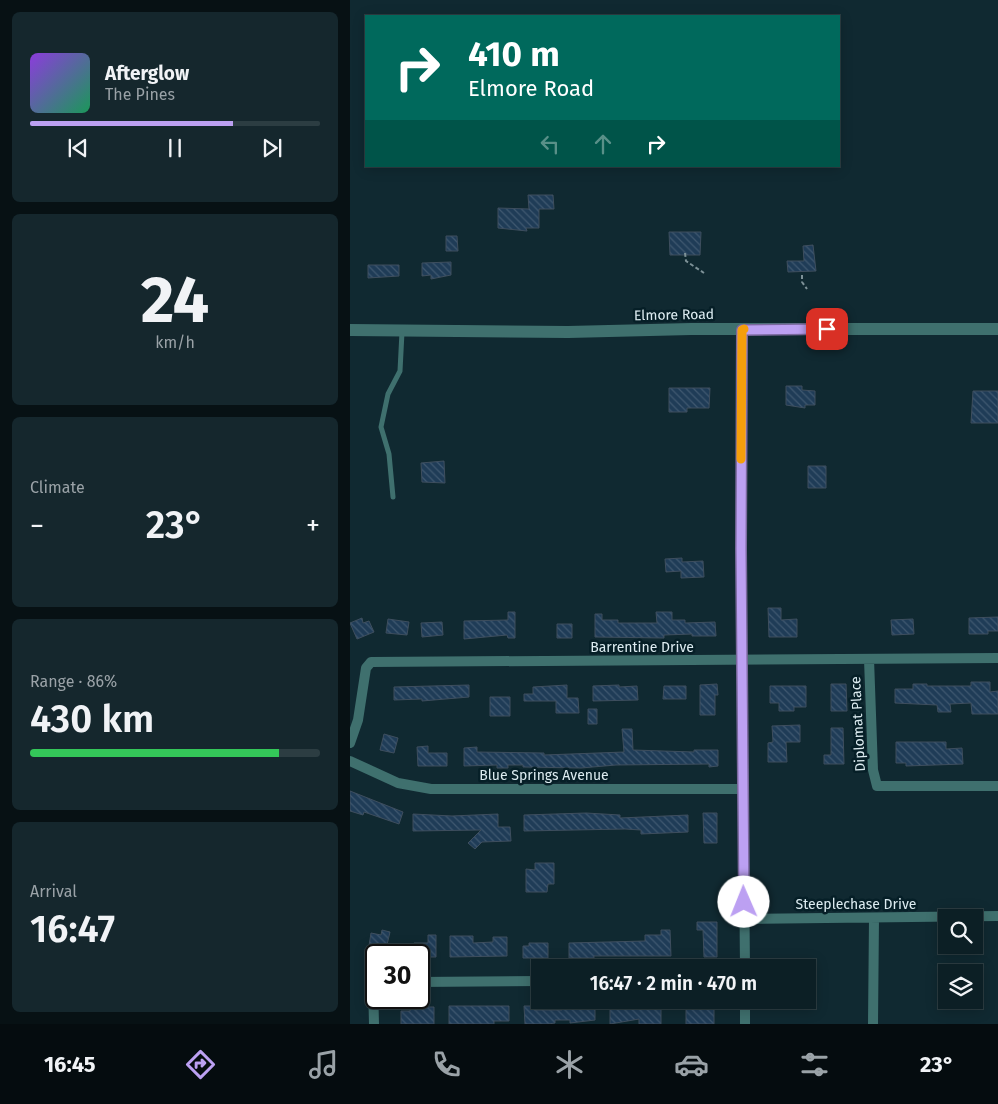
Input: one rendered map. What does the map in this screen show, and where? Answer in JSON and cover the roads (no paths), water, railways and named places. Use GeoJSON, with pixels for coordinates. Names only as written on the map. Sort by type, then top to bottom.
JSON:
{"type":"FeatureCollection","features":[{"type":"Feature","properties":{"kind":"street","name":"Elmore Road"},"geometry":{"type":"LineString","coordinates":[[350,330],[568,332],[998,329]]}},
{"type":"Feature","properties":{"kind":"street"},"geometry":{"type":"LineString","coordinates":[[742,330],[741,549],[745,959]]}},
{"type":"Feature","properties":{"kind":"street","name":"Diplomat Place"},"geometry":{"type":"LineString","coordinates":[[869,658],[873,770],[877,786],[998,786]]}},
{"type":"Feature","properties":{"kind":"street","name":"Barrentine Drive"},"geometry":{"type":"LineString","coordinates":[[350,743],[358,720],[366,668],[371,662],[998,658]]}},
{"type":"Feature","properties":{"kind":"street","name":"Blue Springs Avenue"},"geometry":{"type":"LineString","coordinates":[[350,761],[398,783],[431,789],[744,789]]}},
{"type":"Feature","properties":{"kind":"street","name":"Steeplechase Drive"},"geometry":{"type":"LineString","coordinates":[[745,918],[998,916]]}},
{"type":"Feature","properties":{"kind":"street"},"geometry":{"type":"LineString","coordinates":[[873,1024],[874,918]]}},
{"type":"Feature","properties":{"kind":"street"},"geometry":{"type":"LineString","coordinates":[[430,982],[531,981]]}},
{"type":"Feature","properties":{"kind":"street"},"geometry":{"type":"LineString","coordinates":[[374,1009],[374,1024]]}},
{"type":"Feature","properties":{"kind":"street"},"geometry":{"type":"LineString","coordinates":[[745,1009],[745,1024]]}},
{"type":"Feature","properties":{"kind":"lane"},"geometry":{"type":"LineString","coordinates":[[393,497],[389,454],[381,427],[388,394],[400,371],[402,329]]}}]}
